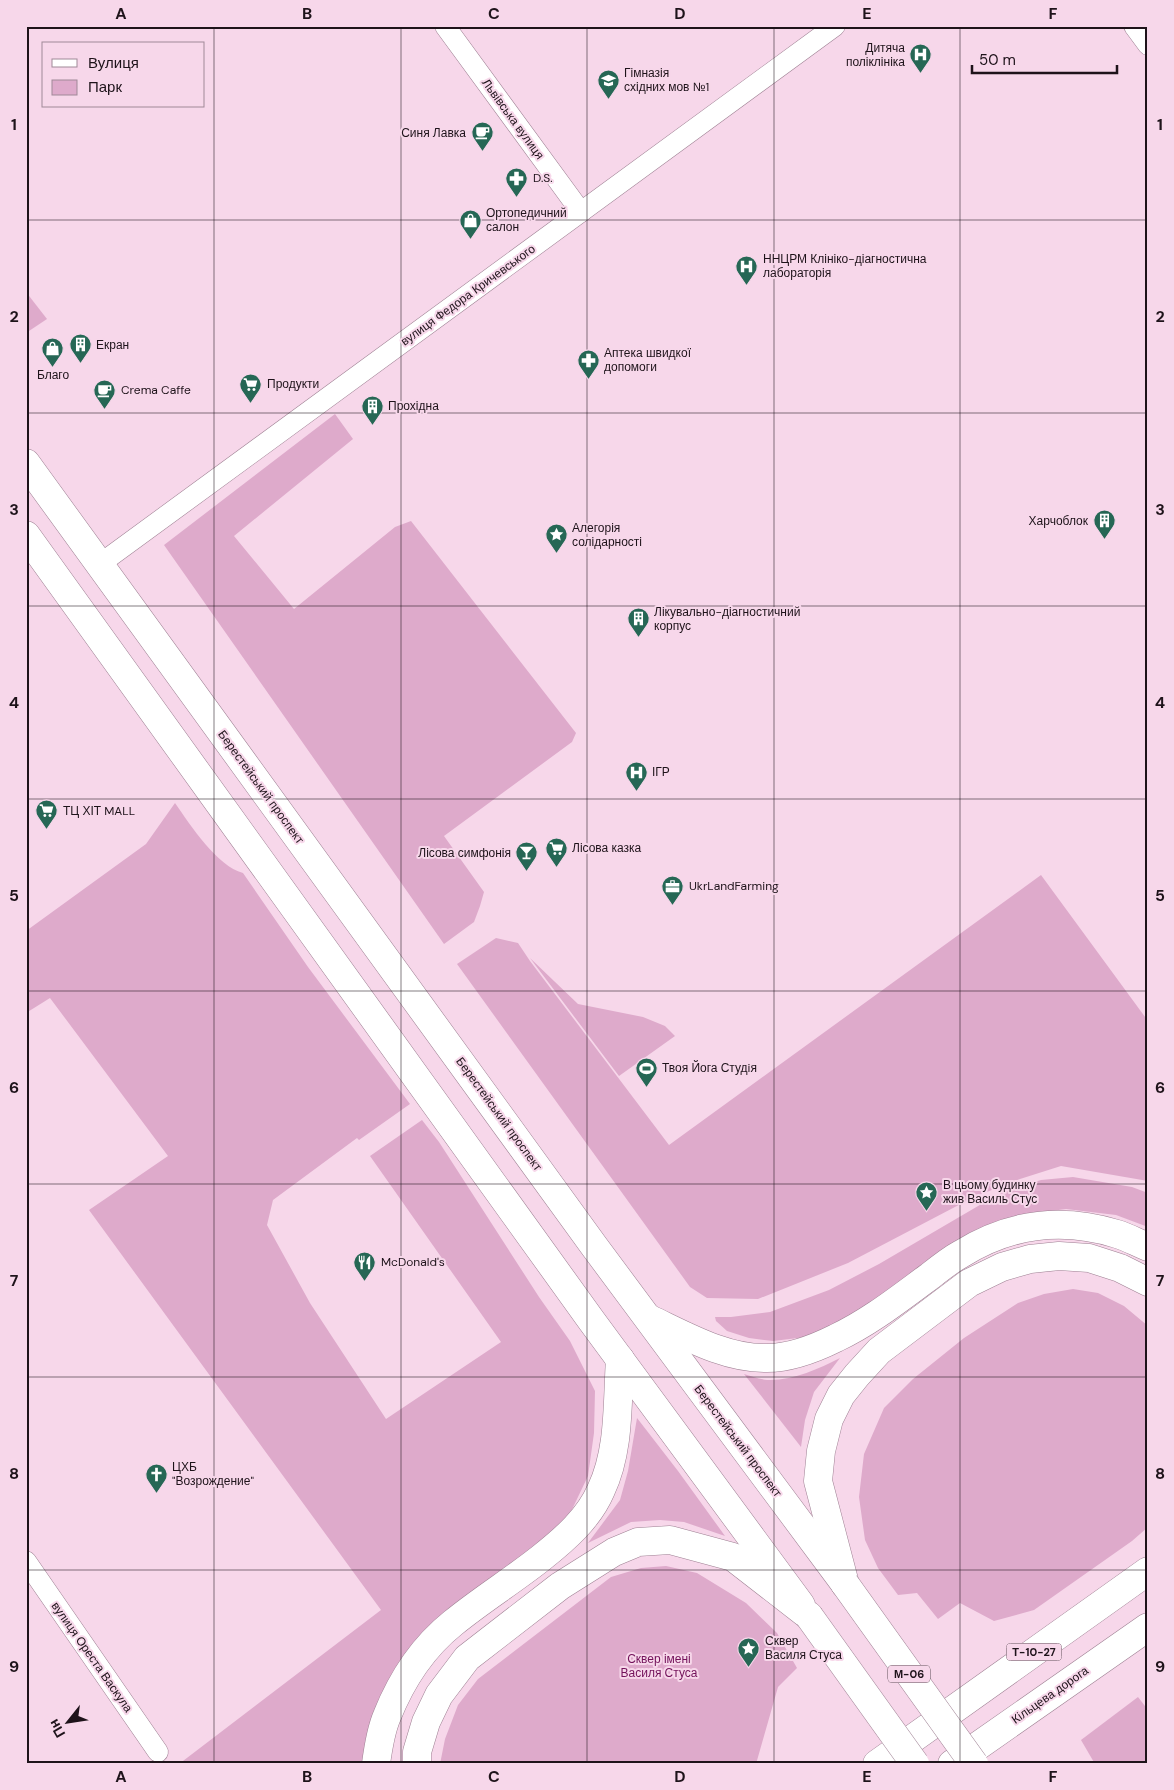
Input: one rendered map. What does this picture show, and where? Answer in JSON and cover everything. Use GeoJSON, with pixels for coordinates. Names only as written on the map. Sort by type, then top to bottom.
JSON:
{"type":"FeatureCollection","features":[{"type":"Feature","properties":{"kind":"main road","name":"Берестейський проспект"},"geometry":{"type":"LineString","coordinates":[[26,463],[646,1317],[845,1584],[974,1764]]}},
{"type":"Feature","properties":{"kind":"main road"},"geometry":{"type":"LineString","coordinates":[[26,535],[620,1359],[915,1764]]}},
{"type":"Feature","properties":{"kind":"main road"},"geometry":{"type":"LineString","coordinates":[[646,1317],[703,1343],[739,1355],[768,1358],[796,1353],[826,1343],[853,1330],[959,1254],[987,1239],[1016,1229],[1050,1225],[1084,1226],[1118,1234],[1148,1247]]}},
{"type":"Feature","properties":{"kind":"main road"},"geometry":{"type":"LineString","coordinates":[[845,1584],[818,1481],[821,1450],[829,1420],[841,1395],[879,1351],[969,1284],[1002,1267],[1030,1259],[1059,1256],[1089,1258],[1120,1268],[1148,1282]]}},
{"type":"Feature","properties":{"kind":"main road"},"geometry":{"type":"LineString","coordinates":[[376,1764],[386,1717],[409,1674],[429,1646],[451,1624],[566,1538],[587,1514],[601,1491],[613,1459],[620,1359]]}},
{"type":"Feature","properties":{"kind":"main road"},"geometry":{"type":"LineString","coordinates":[[417,1764],[417,1752],[426,1722],[439,1695],[467,1658],[560,1586],[614,1552],[630,1545],[638,1542],[670,1540],[733,1557],[809,1616]]}},
{"type":"Feature","properties":{"kind":"main road","name":"Т-10-27"},"geometry":{"type":"LineString","coordinates":[[877,1764],[1148,1571]]}},
{"type":"Feature","properties":{"kind":"main road","name":"Кільцева дорога"},"geometry":{"type":"LineString","coordinates":[[952,1764],[1148,1627]]}},
{"type":"Feature","properties":{"kind":"main road"},"geometry":{"type":"LineString","coordinates":[[1078,1675],[1148,1642]]}},
{"type":"Feature","properties":{"kind":"street","name":"Львівська вулиця"},"geometry":{"type":"LineString","coordinates":[[445,26],[582,212]]}},
{"type":"Feature","properties":{"kind":"street","name":"вулиця Федора Кричевського"},"geometry":{"type":"LineString","coordinates":[[100,564],[835,26]]}},
{"type":"Feature","properties":{"kind":"street"},"geometry":{"type":"LineString","coordinates":[[1134,26],[1148,45]]}},
{"type":"Feature","properties":{"kind":"street","name":"вулиця Ореста Васкула"},"geometry":{"type":"LineString","coordinates":[[26,1561],[158,1752]]}},
{"type":"Feature","properties":{"kind":"green space"},"geometry":{"type":"Polygon","coordinates":[[[26,292],[47,319],[26,333],[26,292]]]}},
{"type":"Feature","properties":{"kind":"green space"},"geometry":{"type":"Polygon","coordinates":[[[335,414],[353,439],[234,536],[294,609],[395,527],[411,521],[576,733],[572,742],[444,836],[484,892],[474,922],[444,944],[164,545],[335,414]]]}},
{"type":"Feature","properties":{"kind":"green space"},"geometry":{"type":"Polygon","coordinates":[[[175,803],[214,854],[233,869],[243,873],[308,967],[410,1104],[359,1140],[357,1138],[273,1200],[267,1225],[310,1303],[386,1419],[501,1342],[370,1156],[422,1120],[439,1142],[539,1297],[570,1341],[595,1391],[594,1433],[588,1476],[567,1520],[544,1540],[441,1616],[364,1764],[179,1764],[381,1610],[89,1210],[168,1156],[50,998],[26,1013],[26,931],[146,844],[175,803]]]}},
{"type":"Feature","properties":{"kind":"green space"},"geometry":{"type":"Polygon","coordinates":[[[1041,875],[1148,1021],[1148,1181],[1061,1166],[1020,1179],[974,1197],[848,1263],[758,1299],[707,1298],[690,1287],[457,964],[496,938],[518,943],[669,1145],[1041,875]]]}},
{"type":"Feature","properties":{"kind":"green space"},"geometry":{"type":"Polygon","coordinates":[[[530,958],[578,1004],[643,1017],[665,1026],[675,1036],[619,1076],[530,958]]]}},
{"type":"Feature","properties":{"kind":"green space"},"geometry":{"type":"Polygon","coordinates":[[[1073,1177],[1132,1187],[1148,1193],[1148,1227],[1116,1215],[1066,1209],[1020,1215],[986,1227],[845,1322],[806,1337],[773,1341],[749,1338],[727,1331],[716,1321],[715,1317],[770,1312],[829,1290],[879,1264],[1002,1192],[1041,1180],[1073,1177]]]}},
{"type":"Feature","properties":{"kind":"green space"},"geometry":{"type":"Polygon","coordinates":[[[1073,1289],[1098,1293],[1124,1306],[1148,1326],[1148,1527],[1132,1541],[1034,1610],[994,1621],[960,1603],[938,1619],[917,1593],[898,1595],[878,1568],[865,1540],[859,1497],[864,1454],[884,1408],[913,1379],[964,1338],[1018,1303],[1044,1294],[1073,1289]]]}},
{"type":"Feature","properties":{"kind":"green space"},"geometry":{"type":"Polygon","coordinates":[[[840,1358],[814,1392],[805,1420],[801,1447],[744,1374],[767,1380],[786,1379],[814,1370],[840,1358]]]}},
{"type":"Feature","properties":{"kind":"green space"},"geometry":{"type":"Polygon","coordinates":[[[637,1418],[725,1536],[684,1522],[660,1520],[631,1522],[588,1543],[620,1500],[628,1471],[637,1418]]]}},
{"type":"Feature","properties":{"kind":"green space","name":"Сквер імені Василя Стуса"},"geometry":{"type":"Polygon","coordinates":[[[666,1566],[697,1573],[746,1603],[777,1633],[797,1668],[778,1687],[756,1764],[440,1764],[445,1739],[458,1705],[478,1679],[611,1577],[641,1568],[666,1566]]]}},
{"type":"Feature","properties":{"kind":"green space"},"geometry":{"type":"Polygon","coordinates":[[[1138,1697],[1148,1710],[1148,1764],[1095,1764],[1081,1740],[1138,1697]]]}},
{"type":"Feature","properties":{"kind":"place","name":"Дитяча поліклініка"},"geometry":{"type":"Point","coordinates":[921,74]}},
{"type":"Feature","properties":{"kind":"place","name":"Гімназія східних мов №1"},"geometry":{"type":"Point","coordinates":[608,99]}},
{"type":"Feature","properties":{"kind":"place","name":"Синя Лавка"},"geometry":{"type":"Point","coordinates":[482,152]}},
{"type":"Feature","properties":{"kind":"place","name":"D.S."},"geometry":{"type":"Point","coordinates":[517,197]}},
{"type":"Feature","properties":{"kind":"place","name":"Ортопедичний салон"},"geometry":{"type":"Point","coordinates":[470,239]}},
{"type":"Feature","properties":{"kind":"place","name":"ННЦРМ Клініко-діагностична лабораторія"},"geometry":{"type":"Point","coordinates":[747,285]}},
{"type":"Feature","properties":{"kind":"place","name":"Екран"},"geometry":{"type":"Point","coordinates":[80,364]}},
{"type":"Feature","properties":{"kind":"place","name":"Благо"},"geometry":{"type":"Point","coordinates":[53,367]}},
{"type":"Feature","properties":{"kind":"place","name":"Аптека швидкої допомоги"},"geometry":{"type":"Point","coordinates":[588,379]}},
{"type":"Feature","properties":{"kind":"place","name":"Продукти"},"geometry":{"type":"Point","coordinates":[251,403]}},
{"type":"Feature","properties":{"kind":"place","name":"Crema Caffe"},"geometry":{"type":"Point","coordinates":[105,409]}},
{"type":"Feature","properties":{"kind":"place","name":"Прохідна"},"geometry":{"type":"Point","coordinates":[372,425]}},
{"type":"Feature","properties":{"kind":"place","name":"Харчоблок"},"geometry":{"type":"Point","coordinates":[1104,540]}},
{"type":"Feature","properties":{"kind":"place","name":"Алегорія солідарності"},"geometry":{"type":"Point","coordinates":[556,554]}},
{"type":"Feature","properties":{"kind":"place","name":"Лікувально-діагностичний корпус"},"geometry":{"type":"Point","coordinates":[638,638]}},
{"type":"Feature","properties":{"kind":"place","name":"ІГР"},"geometry":{"type":"Point","coordinates":[636,791]}},
{"type":"Feature","properties":{"kind":"place","name":"ТЦ ХІТ MALL"},"geometry":{"type":"Point","coordinates":[47,830]}},
{"type":"Feature","properties":{"kind":"place","name":"Лісова казка"},"geometry":{"type":"Point","coordinates":[556,867]}},
{"type":"Feature","properties":{"kind":"place","name":"Лісова симфонія"},"geometry":{"type":"Point","coordinates":[527,872]}},
{"type":"Feature","properties":{"kind":"place","name":"UkrLandFarming"},"geometry":{"type":"Point","coordinates":[673,905]}},
{"type":"Feature","properties":{"kind":"place","name":"Твоя Йога Студiя"},"geometry":{"type":"Point","coordinates":[646,1087]}},
{"type":"Feature","properties":{"kind":"place","name":"В цьому будинку жив Василь Стус"},"geometry":{"type":"Point","coordinates":[927,1211]}},
{"type":"Feature","properties":{"kind":"place","name":"McDonald's"},"geometry":{"type":"Point","coordinates":[365,1281]}},
{"type":"Feature","properties":{"kind":"place","name":"ЦХБ \"Возрождение\""},"geometry":{"type":"Point","coordinates":[156,1493]}},
{"type":"Feature","properties":{"kind":"place","name":"Сквер Василя Стуса"},"geometry":{"type":"Point","coordinates":[749,1667]}}]}
